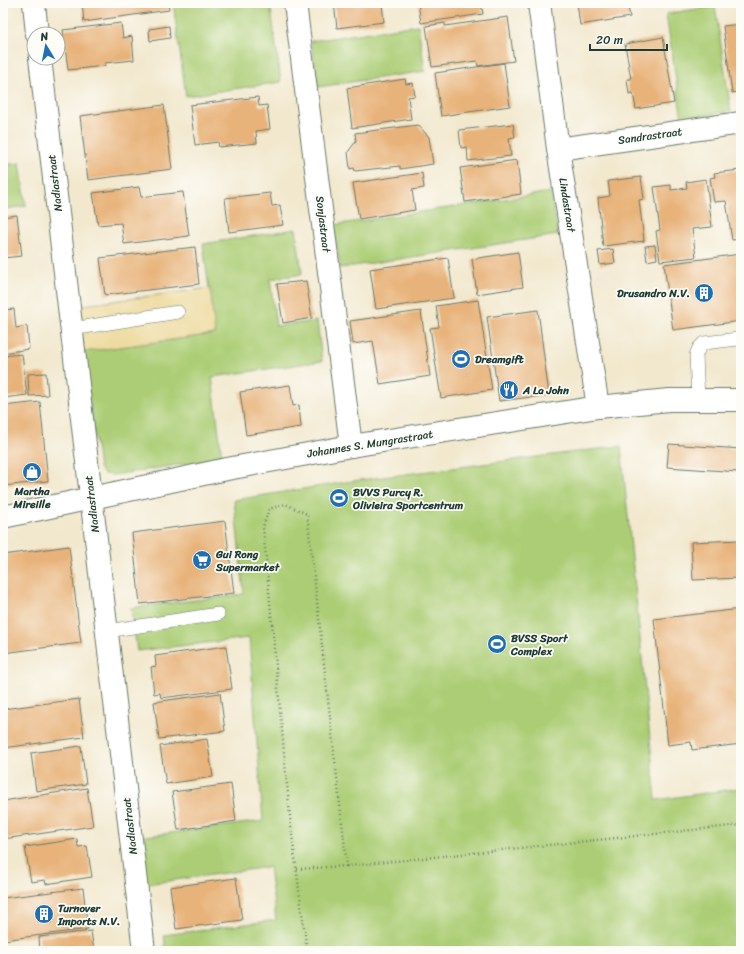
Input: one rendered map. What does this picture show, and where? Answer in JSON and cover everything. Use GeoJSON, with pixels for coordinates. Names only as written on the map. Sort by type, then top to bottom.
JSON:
{"type":"FeatureCollection","features":[{"type":"Feature","properties":{"kind":"street"},"geometry":{"type":"LineString","coordinates":[[34,3],[36,26]]}},
{"type":"Feature","properties":{"kind":"street","name":"Sonjastraat"},"geometry":{"type":"LineString","coordinates":[[295,3],[351,446]]}},
{"type":"Feature","properties":{"kind":"street","name":"Lindastraat"},"geometry":{"type":"LineString","coordinates":[[539,3],[558,149],[598,407]]}},
{"type":"Feature","properties":{"kind":"street","name":"Nadiastraat"},"geometry":{"type":"LineString","coordinates":[[41,66],[144,951]]}},
{"type":"Feature","properties":{"kind":"street","name":"Sandrastraat"},"geometry":{"type":"LineString","coordinates":[[558,149],[741,123]]}},
{"type":"Feature","properties":{"kind":"street","name":"Johannes S. Mungrastraat"},"geometry":{"type":"LineString","coordinates":[[3,517],[227,469],[351,446],[598,407],[669,400],[741,400]]}},
{"type":"Feature","properties":{"kind":"lane"},"geometry":{"type":"LineString","coordinates":[[72,329],[178,312]]}},
{"type":"Feature","properties":{"kind":"lane"},"geometry":{"type":"LineString","coordinates":[[698,400],[696,355],[699,348],[704,343],[738,339],[741,340]]}},
{"type":"Feature","properties":{"kind":"lane"},"geometry":{"type":"LineString","coordinates":[[107,631],[218,614]]}},
{"type":"Feature","properties":{"kind":"path"},"geometry":{"type":"LineString","coordinates":[[307,951],[290,819],[263,527],[269,509],[285,504],[307,514],[347,866]]}},
{"type":"Feature","properties":{"kind":"path"},"geometry":{"type":"LineString","coordinates":[[297,870],[741,825]]}},
{"type":"Feature","properties":{"kind":"green space"},"geometry":{"type":"Polygon","coordinates":[[[173,3],[270,3],[281,82],[186,96],[173,3]]]}},
{"type":"Feature","properties":{"kind":"green space"},"geometry":{"type":"Polygon","coordinates":[[[715,6],[731,111],[682,119],[666,14],[715,6]]]}},
{"type":"Feature","properties":{"kind":"green space"},"geometry":{"type":"Polygon","coordinates":[[[418,25],[425,71],[318,87],[311,41],[418,25]]]}},
{"type":"Feature","properties":{"kind":"green space"},"geometry":{"type":"Polygon","coordinates":[[[20,163],[26,206],[3,209],[3,165],[20,163]]]}},
{"type":"Feature","properties":{"kind":"green space"},"geometry":{"type":"Polygon","coordinates":[[[551,192],[558,235],[340,268],[334,225],[551,192]]]}},
{"type":"Feature","properties":{"kind":"green space"},"geometry":{"type":"Polygon","coordinates":[[[296,229],[302,274],[270,279],[276,326],[317,321],[322,361],[212,377],[222,458],[114,475],[104,474],[99,468],[83,352],[215,334],[203,244],[296,229]]]}},
{"type":"Feature","properties":{"kind":"green space"},"geometry":{"type":"Polygon","coordinates":[[[621,446],[656,800],[741,788],[741,951],[166,951],[164,935],[276,920],[269,867],[146,884],[139,837],[263,821],[249,638],[137,651],[131,608],[244,594],[234,500],[353,481],[621,446]]]}},
{"type":"Feature","properties":{"kind":"sand"},"geometry":{"type":"Polygon","coordinates":[[[210,288],[215,334],[83,352],[77,306],[210,288]]]}},
{"type":"Feature","properties":{"kind":"building"},"geometry":{"type":"Polygon","coordinates":[[[82,3],[168,3],[169,10],[84,22],[82,3]]]}},
{"type":"Feature","properties":{"kind":"building"},"geometry":{"type":"Polygon","coordinates":[[[334,3],[382,3],[384,22],[337,28],[334,3]]]}},
{"type":"Feature","properties":{"kind":"building"},"geometry":{"type":"Polygon","coordinates":[[[418,3],[481,3],[483,14],[421,23],[418,3]]]}},
{"type":"Feature","properties":{"kind":"building"},"geometry":{"type":"Polygon","coordinates":[[[577,3],[627,3],[630,17],[580,25],[577,3]]]}},
{"type":"Feature","properties":{"kind":"building"},"geometry":{"type":"Polygon","coordinates":[[[508,17],[514,61],[478,66],[477,61],[432,67],[426,26],[445,23],[445,26],[508,17]]]}},
{"type":"Feature","properties":{"kind":"building"},"geometry":{"type":"Polygon","coordinates":[[[121,23],[123,38],[132,36],[134,60],[105,63],[105,66],[68,70],[66,54],[66,30],[121,23]]]}},
{"type":"Feature","properties":{"kind":"building"},"geometry":{"type":"Polygon","coordinates":[[[741,24],[741,91],[732,93],[723,26],[741,24]]]}},
{"type":"Feature","properties":{"kind":"building"},"geometry":{"type":"Polygon","coordinates":[[[169,26],[170,38],[150,41],[149,29],[169,26]]]}},
{"type":"Feature","properties":{"kind":"building"},"geometry":{"type":"Polygon","coordinates":[[[663,37],[674,103],[636,109],[633,93],[629,94],[627,79],[631,79],[625,44],[663,37]]]}},
{"type":"Feature","properties":{"kind":"building"},"geometry":{"type":"Polygon","coordinates":[[[504,63],[510,106],[441,116],[435,73],[504,63]]]}},
{"type":"Feature","properties":{"kind":"building"},"geometry":{"type":"Polygon","coordinates":[[[405,79],[406,84],[413,83],[415,96],[408,97],[411,119],[352,128],[347,88],[405,79]]]}},
{"type":"Feature","properties":{"kind":"building"},"geometry":{"type":"Polygon","coordinates":[[[258,97],[259,106],[267,105],[270,129],[256,131],[257,143],[219,147],[218,142],[195,145],[190,105],[258,97]]]}},
{"type":"Feature","properties":{"kind":"building"},"geometry":{"type":"Polygon","coordinates":[[[164,105],[172,169],[88,180],[80,116],[164,105]]]}},
{"type":"Feature","properties":{"kind":"building"},"geometry":{"type":"Polygon","coordinates":[[[513,124],[515,137],[509,138],[511,156],[468,161],[467,147],[461,148],[459,130],[513,124]]]}},
{"type":"Feature","properties":{"kind":"building"},"geometry":{"type":"Polygon","coordinates":[[[418,125],[429,137],[433,164],[400,169],[400,166],[355,171],[354,168],[350,169],[348,152],[356,141],[355,133],[418,125]]]}},
{"type":"Feature","properties":{"kind":"building"},"geometry":{"type":"Polygon","coordinates":[[[517,160],[521,194],[465,202],[460,168],[517,160]]]}},
{"type":"Feature","properties":{"kind":"building"},"geometry":{"type":"Polygon","coordinates":[[[741,170],[741,239],[732,240],[726,201],[714,202],[710,178],[715,177],[714,173],[741,170]]]}},
{"type":"Feature","properties":{"kind":"building"},"geometry":{"type":"Polygon","coordinates":[[[422,173],[424,188],[412,190],[415,210],[359,219],[353,183],[422,173]]]}},
{"type":"Feature","properties":{"kind":"building"},"geometry":{"type":"Polygon","coordinates":[[[641,177],[644,199],[639,200],[644,241],[603,246],[598,198],[610,196],[608,181],[641,177]]]}},
{"type":"Feature","properties":{"kind":"building"},"geometry":{"type":"Polygon","coordinates":[[[706,179],[712,227],[692,229],[696,257],[660,261],[656,231],[660,230],[654,187],[671,185],[671,190],[687,188],[686,182],[706,179]]]}},
{"type":"Feature","properties":{"kind":"building"},"geometry":{"type":"Polygon","coordinates":[[[139,187],[141,197],[183,192],[189,236],[124,244],[121,223],[98,225],[93,193],[139,187]]]}},
{"type":"Feature","properties":{"kind":"building"},"geometry":{"type":"Polygon","coordinates":[[[270,193],[272,206],[280,205],[283,225],[229,232],[225,198],[270,193]]]}},
{"type":"Feature","properties":{"kind":"building"},"geometry":{"type":"Polygon","coordinates":[[[17,215],[22,256],[3,258],[3,217],[17,215]]]}},
{"type":"Feature","properties":{"kind":"building"},"geometry":{"type":"Polygon","coordinates":[[[655,245],[657,259],[647,261],[645,246],[655,245]]]}},
{"type":"Feature","properties":{"kind":"building"},"geometry":{"type":"Polygon","coordinates":[[[195,247],[199,284],[105,295],[100,258],[195,247]]]}},
{"type":"Feature","properties":{"kind":"building"},"geometry":{"type":"Polygon","coordinates":[[[613,249],[615,263],[600,265],[598,251],[613,249]]]}},
{"type":"Feature","properties":{"kind":"building"},"geometry":{"type":"Polygon","coordinates":[[[518,252],[523,287],[477,294],[472,259],[518,252]]]}},
{"type":"Feature","properties":{"kind":"building","name":"Drusandro N.V."},"geometry":{"type":"Polygon","coordinates":[[[741,254],[741,321],[673,330],[664,264],[741,254]]]}},
{"type":"Feature","properties":{"kind":"building"},"geometry":{"type":"Polygon","coordinates":[[[448,258],[454,298],[376,309],[370,269],[448,258]]]}},
{"type":"Feature","properties":{"kind":"building"},"geometry":{"type":"Polygon","coordinates":[[[306,281],[312,318],[283,323],[277,284],[306,281]]]}},
{"type":"Feature","properties":{"kind":"building","name":"Dreamgift"},"geometry":{"type":"Polygon","coordinates":[[[478,300],[492,390],[441,398],[430,328],[439,327],[436,306],[478,300]]]}},
{"type":"Feature","properties":{"kind":"building"},"geometry":{"type":"Polygon","coordinates":[[[14,309],[16,328],[27,326],[29,349],[3,353],[3,310],[14,309]]]}},
{"type":"Feature","properties":{"kind":"building"},"geometry":{"type":"Polygon","coordinates":[[[538,310],[549,395],[499,401],[487,317],[538,310]]]}},
{"type":"Feature","properties":{"kind":"building"},"geometry":{"type":"Polygon","coordinates":[[[421,311],[430,376],[380,384],[373,341],[353,344],[350,321],[421,311]]]}},
{"type":"Feature","properties":{"kind":"building"},"geometry":{"type":"Polygon","coordinates":[[[22,354],[27,395],[3,398],[3,356],[22,354]]]}},
{"type":"Feature","properties":{"kind":"building"},"geometry":{"type":"Polygon","coordinates":[[[46,373],[48,395],[29,396],[28,374],[46,373]]]}},
{"type":"Feature","properties":{"kind":"building"},"geometry":{"type":"Polygon","coordinates":[[[290,385],[293,406],[299,405],[301,427],[246,435],[240,392],[290,385]]]}},
{"type":"Feature","properties":{"kind":"building"},"geometry":{"type":"Polygon","coordinates":[[[40,402],[48,481],[3,486],[3,406],[40,402]]]}},
{"type":"Feature","properties":{"kind":"building"},"geometry":{"type":"Polygon","coordinates":[[[669,444],[741,449],[739,472],[667,467],[669,444]]]}},
{"type":"Feature","properties":{"kind":"building"},"geometry":{"type":"Polygon","coordinates":[[[225,521],[234,593],[140,604],[132,533],[225,521]]]}},
{"type":"Feature","properties":{"kind":"building"},"geometry":{"type":"Polygon","coordinates":[[[741,540],[741,578],[693,580],[691,542],[741,540]]]}},
{"type":"Feature","properties":{"kind":"building"},"geometry":{"type":"Polygon","coordinates":[[[69,546],[81,643],[3,653],[3,555],[69,546]]]}},
{"type":"Feature","properties":{"kind":"building"},"geometry":{"type":"Polygon","coordinates":[[[741,609],[741,679],[739,679],[741,701],[741,744],[692,750],[691,742],[668,745],[654,619],[741,609]]]}},
{"type":"Feature","properties":{"kind":"building"},"geometry":{"type":"Polygon","coordinates":[[[226,646],[232,689],[161,698],[160,693],[154,694],[151,667],[156,666],[155,656],[226,646]]]}},
{"type":"Feature","properties":{"kind":"building"},"geometry":{"type":"Polygon","coordinates":[[[220,693],[225,731],[159,739],[154,702],[220,693]]]}},
{"type":"Feature","properties":{"kind":"building"},"geometry":{"type":"Polygon","coordinates":[[[79,699],[84,737],[3,748],[3,709],[79,699]]]}},
{"type":"Feature","properties":{"kind":"building"},"geometry":{"type":"Polygon","coordinates":[[[207,739],[213,777],[166,784],[160,746],[207,739]]]}},
{"type":"Feature","properties":{"kind":"building"},"geometry":{"type":"Polygon","coordinates":[[[81,746],[86,784],[36,791],[31,753],[81,746]]]}},
{"type":"Feature","properties":{"kind":"building"},"geometry":{"type":"Polygon","coordinates":[[[231,784],[236,821],[178,830],[172,792],[231,784]]]}},
{"type":"Feature","properties":{"kind":"building"},"geometry":{"type":"Polygon","coordinates":[[[87,788],[93,826],[3,839],[3,801],[87,788]]]}},
{"type":"Feature","properties":{"kind":"building"},"geometry":{"type":"Polygon","coordinates":[[[77,839],[78,847],[87,846],[92,877],[46,884],[45,880],[31,882],[25,847],[77,839]]]}},
{"type":"Feature","properties":{"kind":"building"},"geometry":{"type":"Polygon","coordinates":[[[236,878],[242,920],[176,929],[170,887],[236,878]]]}},
{"type":"Feature","properties":{"kind":"building","name":"Turnover Imports N.V."},"geometry":{"type":"Polygon","coordinates":[[[83,888],[88,929],[3,940],[3,898],[83,888]]]}},
{"type":"Feature","properties":{"kind":"building"},"geometry":{"type":"Polygon","coordinates":[[[91,931],[94,951],[40,951],[39,937],[91,931]]]}},
{"type":"Feature","properties":{"kind":"place","name":"Drusandro N.V."},"geometry":{"type":"Point","coordinates":[704,293]}},
{"type":"Feature","properties":{"kind":"place","name":"Dreamgift"},"geometry":{"type":"Point","coordinates":[461,359]}},
{"type":"Feature","properties":{"kind":"place","name":"A La John"},"geometry":{"type":"Point","coordinates":[509,390]}},
{"type":"Feature","properties":{"kind":"place","name":"Martha Mireille"},"geometry":{"type":"Point","coordinates":[32,472]}},
{"type":"Feature","properties":{"kind":"place","name":"BVVS Purcy R. Olivieira Sportcentrum"},"geometry":{"type":"Point","coordinates":[339,498]}},
{"type":"Feature","properties":{"kind":"place","name":"Gui Rong Supermarket"},"geometry":{"type":"Point","coordinates":[202,560]}},
{"type":"Feature","properties":{"kind":"place","name":"BVSS Sport Complex"},"geometry":{"type":"Point","coordinates":[497,644]}},
{"type":"Feature","properties":{"kind":"place","name":"Turnover Imports N.V."},"geometry":{"type":"Point","coordinates":[44,914]}}]}
